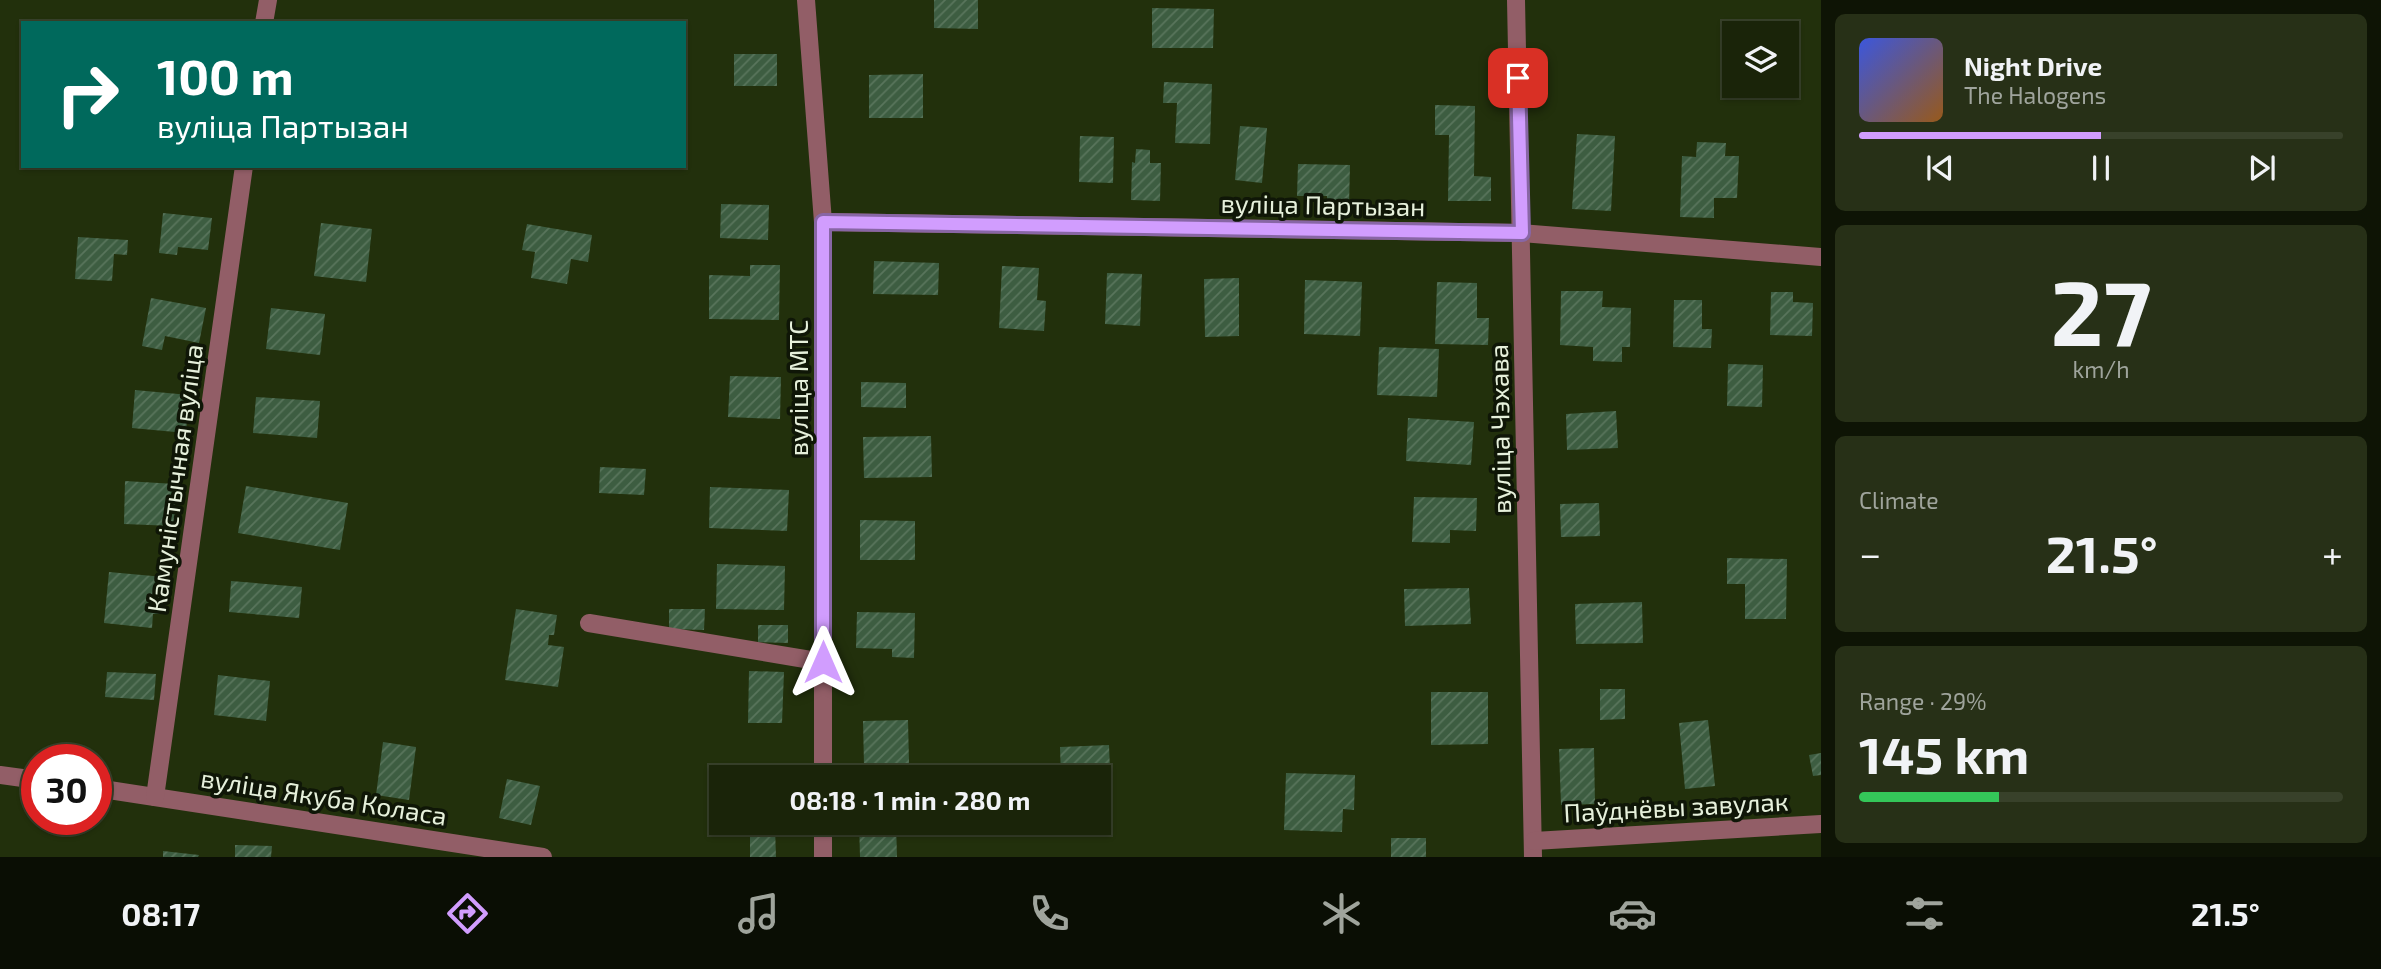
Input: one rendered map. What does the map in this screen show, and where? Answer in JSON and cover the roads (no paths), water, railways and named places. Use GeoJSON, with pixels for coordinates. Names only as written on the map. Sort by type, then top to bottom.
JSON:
{"type":"FeatureCollection","features":[{"type":"Feature","properties":{"kind":"street"},"geometry":{"type":"LineString","coordinates":[[264,21],[268,0]]}},
{"type":"Feature","properties":{"kind":"street","name":"вуліца МТС"},"geometry":{"type":"LineString","coordinates":[[806,0],[823,222],[823,765]]}},
{"type":"Feature","properties":{"kind":"street","name":"вуліца Чэхава"},"geometry":{"type":"LineString","coordinates":[[1516,0],[1534,849]]}},
{"type":"Feature","properties":{"kind":"street","name":"Камуністычная вуліца"},"geometry":{"type":"LineString","coordinates":[[155,797],[244,168]]}},
{"type":"Feature","properties":{"kind":"street","name":"вуліца Партызан"},"geometry":{"type":"LineString","coordinates":[[823,222],[1522,233],[1821,257]]}},
{"type":"Feature","properties":{"kind":"street"},"geometry":{"type":"LineString","coordinates":[[589,623],[823,662]]}},
{"type":"Feature","properties":{"kind":"street"},"geometry":{"type":"LineString","coordinates":[[0,775],[21,778]]}},
{"type":"Feature","properties":{"kind":"street","name":"вуліца Якуба Коласа"},"geometry":{"type":"LineString","coordinates":[[112,790],[543,857]]}},
{"type":"Feature","properties":{"kind":"street","name":"Паўднёвы завулак"},"geometry":{"type":"LineString","coordinates":[[1534,849],[1821,824]]}},
{"type":"Feature","properties":{"kind":"street"},"geometry":{"type":"LineString","coordinates":[[823,835],[823,857]]}}]}
